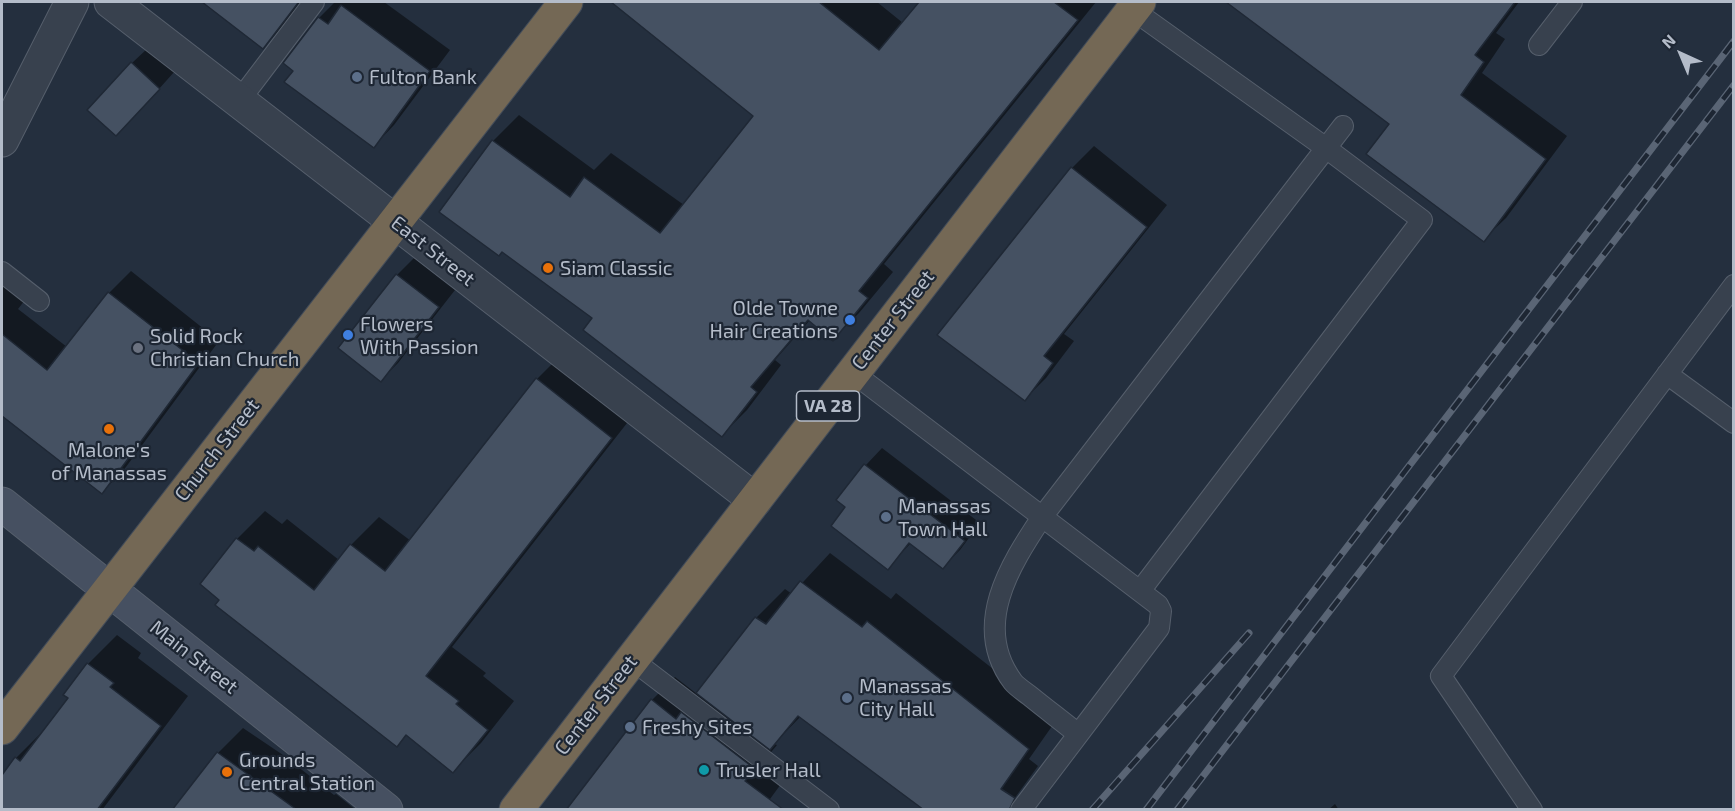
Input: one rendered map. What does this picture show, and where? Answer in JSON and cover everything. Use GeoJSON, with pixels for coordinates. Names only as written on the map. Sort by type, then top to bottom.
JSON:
{"type":"FeatureCollection","features":[{"type":"Feature","properties":{"kind":"highway","name":"Church Street"},"geometry":{"type":"LineString","coordinates":[[2,728],[561,3]]}},
{"type":"Feature","properties":{"kind":"highway","name":"Center Street"},"geometry":{"type":"LineString","coordinates":[[516,810],[1136,6]]}},
{"type":"Feature","properties":{"kind":"street"},"geometry":{"type":"LineString","coordinates":[[2,140],[72,2]]}},
{"type":"Feature","properties":{"kind":"street","name":"East Street"},"geometry":{"type":"LineString","coordinates":[[111,2],[755,500]]}},
{"type":"Feature","properties":{"kind":"street","name":"Main Street"},"geometry":{"type":"LineString","coordinates":[[2,504],[386,810]]}},
{"type":"Feature","properties":{"kind":"lane"},"geometry":{"type":"LineString","coordinates":[[239,101],[314,2]]}},
{"type":"Feature","properties":{"kind":"lane"},"geometry":{"type":"LineString","coordinates":[[1539,45],[1572,2]]}},
{"type":"Feature","properties":{"kind":"lane"},"geometry":{"type":"LineString","coordinates":[[1136,6],[1422,220],[1140,591]]}},
{"type":"Feature","properties":{"kind":"lane"},"geometry":{"type":"LineString","coordinates":[[1078,734],[1013,683],[998,653],[996,642],[995,611],[1002,586],[1027,539],[1042,517],[1343,126]]}},
{"type":"Feature","properties":{"kind":"lane"},"geometry":{"type":"LineString","coordinates":[[2,272],[39,301]]}},
{"type":"Feature","properties":{"kind":"lane"},"geometry":{"type":"LineString","coordinates":[[1532,810],[1441,676],[1734,285]]}},
{"type":"Feature","properties":{"kind":"lane"},"geometry":{"type":"LineString","coordinates":[[852,372],[1140,591],[1158,605],[1161,611],[1158,628],[1021,810]]}},
{"type":"Feature","properties":{"kind":"lane"},"geometry":{"type":"LineString","coordinates":[[1667,374],[1734,423]]}},
{"type":"Feature","properties":{"kind":"lane"},"geometry":{"type":"LineString","coordinates":[[631,659],[829,810]]}},
{"type":"Feature","properties":{"kind":"building"},"geometry":{"type":"Polygon","coordinates":[[[202,2],[297,2],[298,3],[263,49],[202,2]]]}},
{"type":"Feature","properties":{"kind":"building"},"geometry":{"type":"Polygon","coordinates":[[[611,2],[819,2],[879,50],[919,2],[1054,2],[1078,20],[859,291],[868,298],[833,341],[808,320],[751,387],[757,392],[722,437],[583,330],[592,318],[502,252],[499,256],[439,212],[492,140],[570,197],[584,177],[660,233],[753,116],[611,2]]]}},
{"type":"Feature","properties":{"kind":"building"},"geometry":{"type":"Polygon","coordinates":[[[1226,2],[1515,2],[1475,55],[1484,62],[1461,95],[1546,159],[1484,242],[1366,154],[1389,124],[1226,2]]]}},
{"type":"Feature","properties":{"kind":"building","name":"Fulton Bank"},"geometry":{"type":"Polygon","coordinates":[[[341,5],[430,71],[374,148],[284,82],[293,71],[283,63],[318,17],[328,24],[341,5]]]}},
{"type":"Feature","properties":{"kind":"building"},"geometry":{"type":"Polygon","coordinates":[[[131,62],[160,89],[116,136],[87,110],[131,62]]]}},
{"type":"Feature","properties":{"kind":"building"},"geometry":{"type":"Polygon","coordinates":[[[1071,167],[1147,227],[1044,356],[1053,363],[1025,401],[937,335],[1071,167]]]}},
{"type":"Feature","properties":{"kind":"building"},"geometry":{"type":"Polygon","coordinates":[[[396,274],[439,307],[381,382],[338,348],[396,274]]]}},
{"type":"Feature","properties":{"kind":"building"},"geometry":{"type":"Polygon","coordinates":[[[108,292],[199,363],[102,494],[2,416],[2,334],[47,370],[108,292]]]}},
{"type":"Feature","properties":{"kind":"building"},"geometry":{"type":"Polygon","coordinates":[[[536,378],[612,438],[426,676],[459,701],[456,704],[488,730],[453,773],[406,735],[397,747],[215,605],[219,600],[200,584],[236,538],[254,551],[258,546],[314,590],[350,544],[385,571],[536,378]]]}},
{"type":"Feature","properties":{"kind":"building","name":"Manassas Town Hall"},"geometry":{"type":"Polygon","coordinates":[[[864,464],[965,541],[943,569],[909,543],[888,570],[831,526],[845,507],[836,500],[864,464]]]}},
{"type":"Feature","properties":{"kind":"building","name":"Manassas City Hall"},"geometry":{"type":"Polygon","coordinates":[[[800,581],[862,627],[867,621],[1029,749],[1001,789],[1015,798],[1009,810],[924,810],[798,716],[770,750],[696,693],[755,617],[766,624],[800,581]]]}},
{"type":"Feature","properties":{"kind":"building"},"geometry":{"type":"Polygon","coordinates":[[[87,663],[114,683],[110,687],[161,726],[97,810],[2,810],[2,775],[15,757],[20,761],[68,698],[63,695],[87,663]]]}},
{"type":"Feature","properties":{"kind":"building"},"geometry":{"type":"Polygon","coordinates":[[[651,699],[676,719],[681,712],[755,769],[745,781],[784,810],[566,810],[651,699]]]}},
{"type":"Feature","properties":{"kind":"building"},"geometry":{"type":"Polygon","coordinates":[[[217,752],[297,810],[172,810],[217,752]]]}},
{"type":"Feature","properties":{"kind":"railway"},"geometry":{"type":"LineString","coordinates":[[1146,810],[1734,41]]}},
{"type":"Feature","properties":{"kind":"railway"},"geometry":{"type":"LineString","coordinates":[[1177,810],[1734,85]]}},
{"type":"Feature","properties":{"kind":"railway"},"geometry":{"type":"LineString","coordinates":[[1092,810],[1249,633]]}},
{"type":"Feature","properties":{"kind":"place","name":"Fulton Bank"},"geometry":{"type":"Point","coordinates":[357,77]}},
{"type":"Feature","properties":{"kind":"place","name":"Siam Classic"},"geometry":{"type":"Point","coordinates":[548,268]}},
{"type":"Feature","properties":{"kind":"place","name":"Olde Towne Hair Creations"},"geometry":{"type":"Point","coordinates":[850,320]}},
{"type":"Feature","properties":{"kind":"place","name":"Flowers With Passion"},"geometry":{"type":"Point","coordinates":[348,335]}},
{"type":"Feature","properties":{"kind":"place","name":"Solid Rock Christian Church"},"geometry":{"type":"Point","coordinates":[138,348]}},
{"type":"Feature","properties":{"kind":"place","name":"Malone's of Manassas"},"geometry":{"type":"Point","coordinates":[109,429]}},
{"type":"Feature","properties":{"kind":"place","name":"Manassas Town Hall"},"geometry":{"type":"Point","coordinates":[886,517]}},
{"type":"Feature","properties":{"kind":"place","name":"Manassas City Hall"},"geometry":{"type":"Point","coordinates":[847,698]}},
{"type":"Feature","properties":{"kind":"place","name":"Freshy Sites"},"geometry":{"type":"Point","coordinates":[630,727]}},
{"type":"Feature","properties":{"kind":"place","name":"Trusler Hall"},"geometry":{"type":"Point","coordinates":[704,770]}},
{"type":"Feature","properties":{"kind":"place","name":"Grounds Central Station"},"geometry":{"type":"Point","coordinates":[227,772]}}]}
